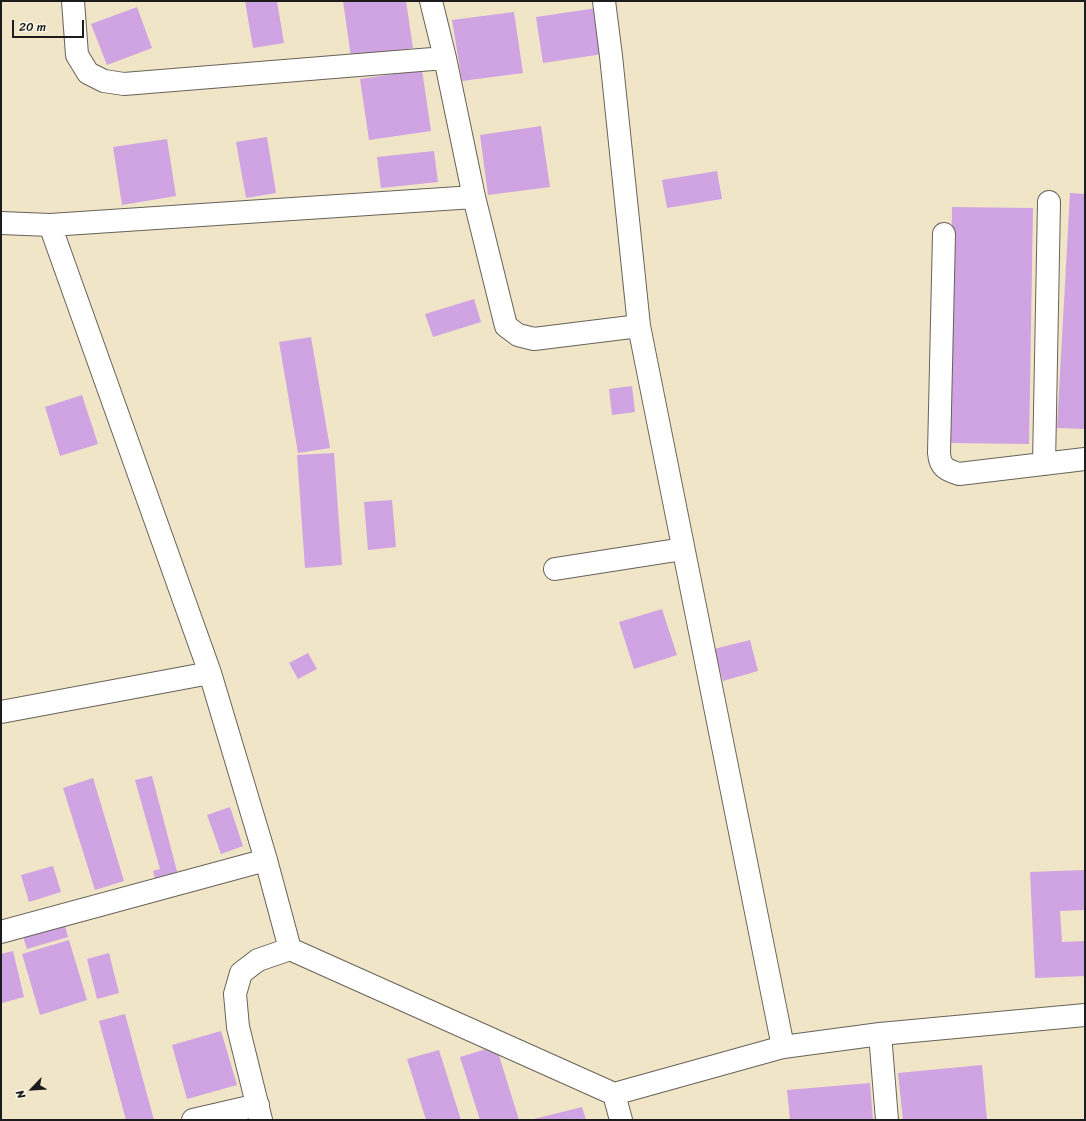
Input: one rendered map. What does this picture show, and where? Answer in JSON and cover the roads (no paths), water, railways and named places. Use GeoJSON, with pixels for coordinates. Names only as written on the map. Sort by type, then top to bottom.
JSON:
{"type":"FeatureCollection","features":[{"type":"Feature","properties":{"kind":"street"},"geometry":{"type":"LineString","coordinates":[[73,1],[77,55],[88,73],[104,81],[124,84],[445,58]]}},
{"type":"Feature","properties":{"kind":"street"},"geometry":{"type":"LineString","coordinates":[[431,1],[445,58],[474,197],[506,326],[518,335],[534,339],[639,326]]}},
{"type":"Feature","properties":{"kind":"street"},"geometry":{"type":"LineString","coordinates":[[604,1],[639,326],[783,1047]]}},
{"type":"Feature","properties":{"kind":"street"},"geometry":{"type":"LineString","coordinates":[[1,223],[50,225],[474,197]]}},
{"type":"Feature","properties":{"kind":"street"},"geometry":{"type":"LineString","coordinates":[[1044,464],[1049,202]]}},
{"type":"Feature","properties":{"kind":"street"},"geometry":{"type":"LineString","coordinates":[[50,225],[210,673],[266,860],[290,949]]}},
{"type":"Feature","properties":{"kind":"street"},"geometry":{"type":"LineString","coordinates":[[944,234],[939,453],[943,466],[959,474],[1085,459]]}},
{"type":"Feature","properties":{"kind":"street"},"geometry":{"type":"LineString","coordinates":[[555,569],[683,549]]}},
{"type":"Feature","properties":{"kind":"street"},"geometry":{"type":"LineString","coordinates":[[1,712],[210,673]]}},
{"type":"Feature","properties":{"kind":"street"},"geometry":{"type":"LineString","coordinates":[[1,932],[266,860]]}},
{"type":"Feature","properties":{"kind":"street"},"geometry":{"type":"LineString","coordinates":[[193,1120],[260,1113],[238,1027],[235,994],[241,973],[258,960],[290,949],[614,1094],[783,1047],[880,1034],[1085,1014]]}},
{"type":"Feature","properties":{"kind":"street"},"geometry":{"type":"LineString","coordinates":[[880,1034],[887,1120]]}},
{"type":"Feature","properties":{"kind":"street"},"geometry":{"type":"LineString","coordinates":[[614,1094],[621,1120]]}}]}
